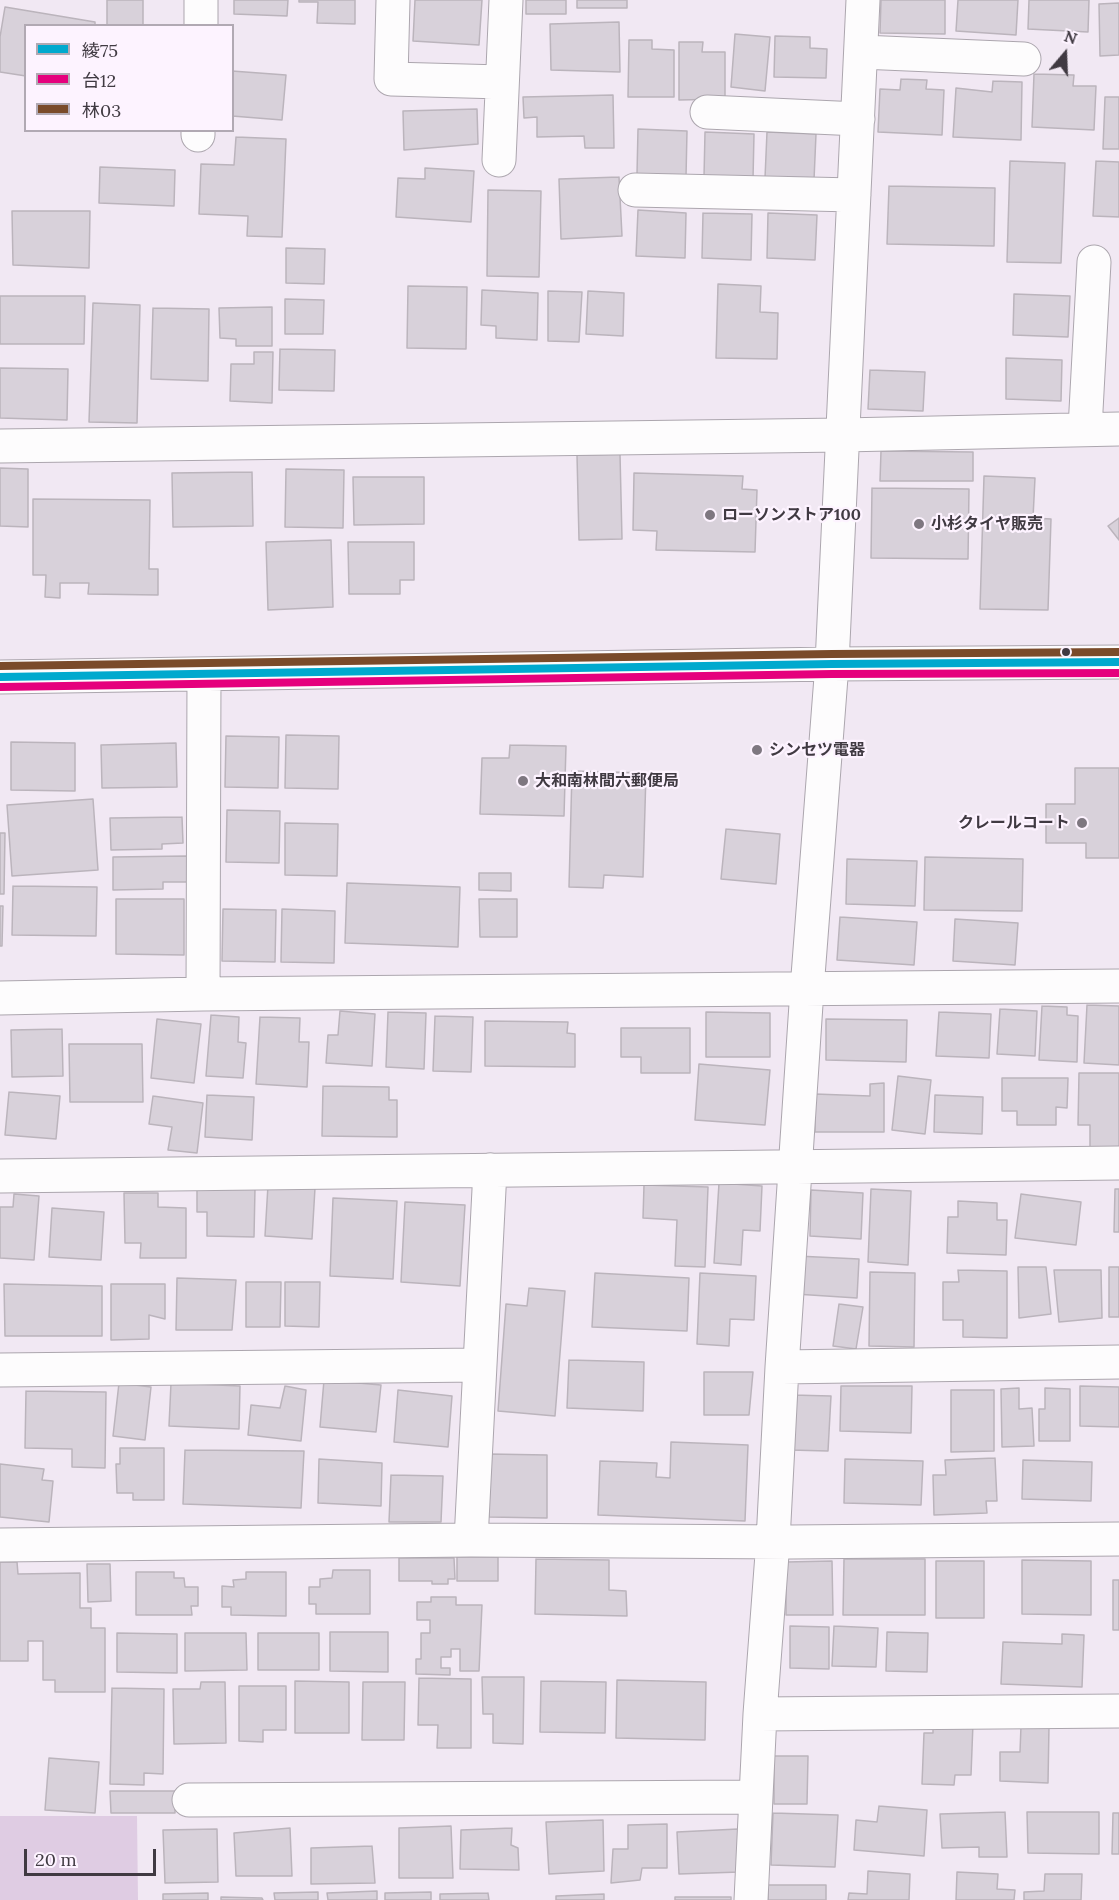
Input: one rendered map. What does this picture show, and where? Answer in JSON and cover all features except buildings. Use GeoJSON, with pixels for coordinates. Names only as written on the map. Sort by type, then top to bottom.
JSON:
{"type":"FeatureCollection","features":[{"type":"Feature","properties":{"kind":"street"},"geometry":{"type":"LineString","coordinates":[[201,0],[201,24]]}},
{"type":"Feature","properties":{"kind":"street"},"geometry":{"type":"LineString","coordinates":[[393,0],[391,79],[502,82]]}},
{"type":"Feature","properties":{"kind":"street"},"geometry":{"type":"LineString","coordinates":[[499,160],[506,0]]}},
{"type":"Feature","properties":{"kind":"street"},"geometry":{"type":"LineString","coordinates":[[751,1900],[760,1714],[773,1541],[782,1367],[807,988],[832,664],[863,0]]}},
{"type":"Feature","properties":{"kind":"street"},"geometry":{"type":"LineString","coordinates":[[861,52],[1024,59]]}},
{"type":"Feature","properties":{"kind":"street"},"geometry":{"type":"LineString","coordinates":[[707,112],[858,119]]}},
{"type":"Feature","properties":{"kind":"street"},"geometry":{"type":"LineString","coordinates":[[635,190],[854,195]]}},
{"type":"Feature","properties":{"kind":"street"},"geometry":{"type":"LineString","coordinates":[[1086,429],[1094,262]]}},
{"type":"Feature","properties":{"kind":"street"},"geometry":{"type":"LineString","coordinates":[[0,446],[843,435],[1119,429]]}},
{"type":"Feature","properties":{"kind":"street"},"geometry":{"type":"LineString","coordinates":[[0,677],[832,664],[1119,662]]}},
{"type":"Feature","properties":{"kind":"street"},"geometry":{"type":"LineString","coordinates":[[203,994],[204,674]]}},
{"type":"Feature","properties":{"kind":"street"},"geometry":{"type":"LineString","coordinates":[[0,998],[203,994],[1119,986]]}},
{"type":"Feature","properties":{"kind":"street"},"geometry":{"type":"LineString","coordinates":[[0,1176],[1119,1163]]}},
{"type":"Feature","properties":{"kind":"street"},"geometry":{"type":"LineString","coordinates":[[471,1539],[490,1170]]}},
{"type":"Feature","properties":{"kind":"street"},"geometry":{"type":"LineString","coordinates":[[782,1367],[1119,1362]]}},
{"type":"Feature","properties":{"kind":"street"},"geometry":{"type":"LineString","coordinates":[[0,1370],[480,1365]]}},
{"type":"Feature","properties":{"kind":"street"},"geometry":{"type":"LineString","coordinates":[[0,1545],[471,1539],[773,1541],[1119,1539]]}},
{"type":"Feature","properties":{"kind":"street"},"geometry":{"type":"LineString","coordinates":[[760,1714],[1119,1711]]}},
{"type":"Feature","properties":{"kind":"street"},"geometry":{"type":"LineString","coordinates":[[189,1800],[756,1797]]}},
{"type":"Feature","properties":{"kind":"shaded area"},"geometry":{"type":"Polygon","coordinates":[[[0,1816],[137,1816],[138,1900],[0,1900],[0,1816]]]}},
{"type":"Feature","properties":{"kind":"transit line","name":"林03"},"geometry":{"type":"LineString","coordinates":[[0,666],[1119,652]]}},
{"type":"Feature","properties":{"kind":"transit line","name":"綾75"},"geometry":{"type":"LineString","coordinates":[[0,677],[832,664],[1119,662]]}},
{"type":"Feature","properties":{"kind":"transit line","name":"台12"},"geometry":{"type":"LineString","coordinates":[[0,687],[832,674],[1119,673]]}},
{"type":"Feature","properties":{"kind":"place","name":"ローソンストア100"},"geometry":{"type":"Point","coordinates":[710,515]}},
{"type":"Feature","properties":{"kind":"place","name":"小杉タイヤ販売"},"geometry":{"type":"Point","coordinates":[919,524]}},
{"type":"Feature","properties":{"kind":"place","name":"シンセツ電器"},"geometry":{"type":"Point","coordinates":[757,750]}},
{"type":"Feature","properties":{"kind":"place","name":"大和南林間六郵便局"},"geometry":{"type":"Point","coordinates":[523,781]}},
{"type":"Feature","properties":{"kind":"place","name":"クレールコート"},"geometry":{"type":"Point","coordinates":[1082,823]}}]}
